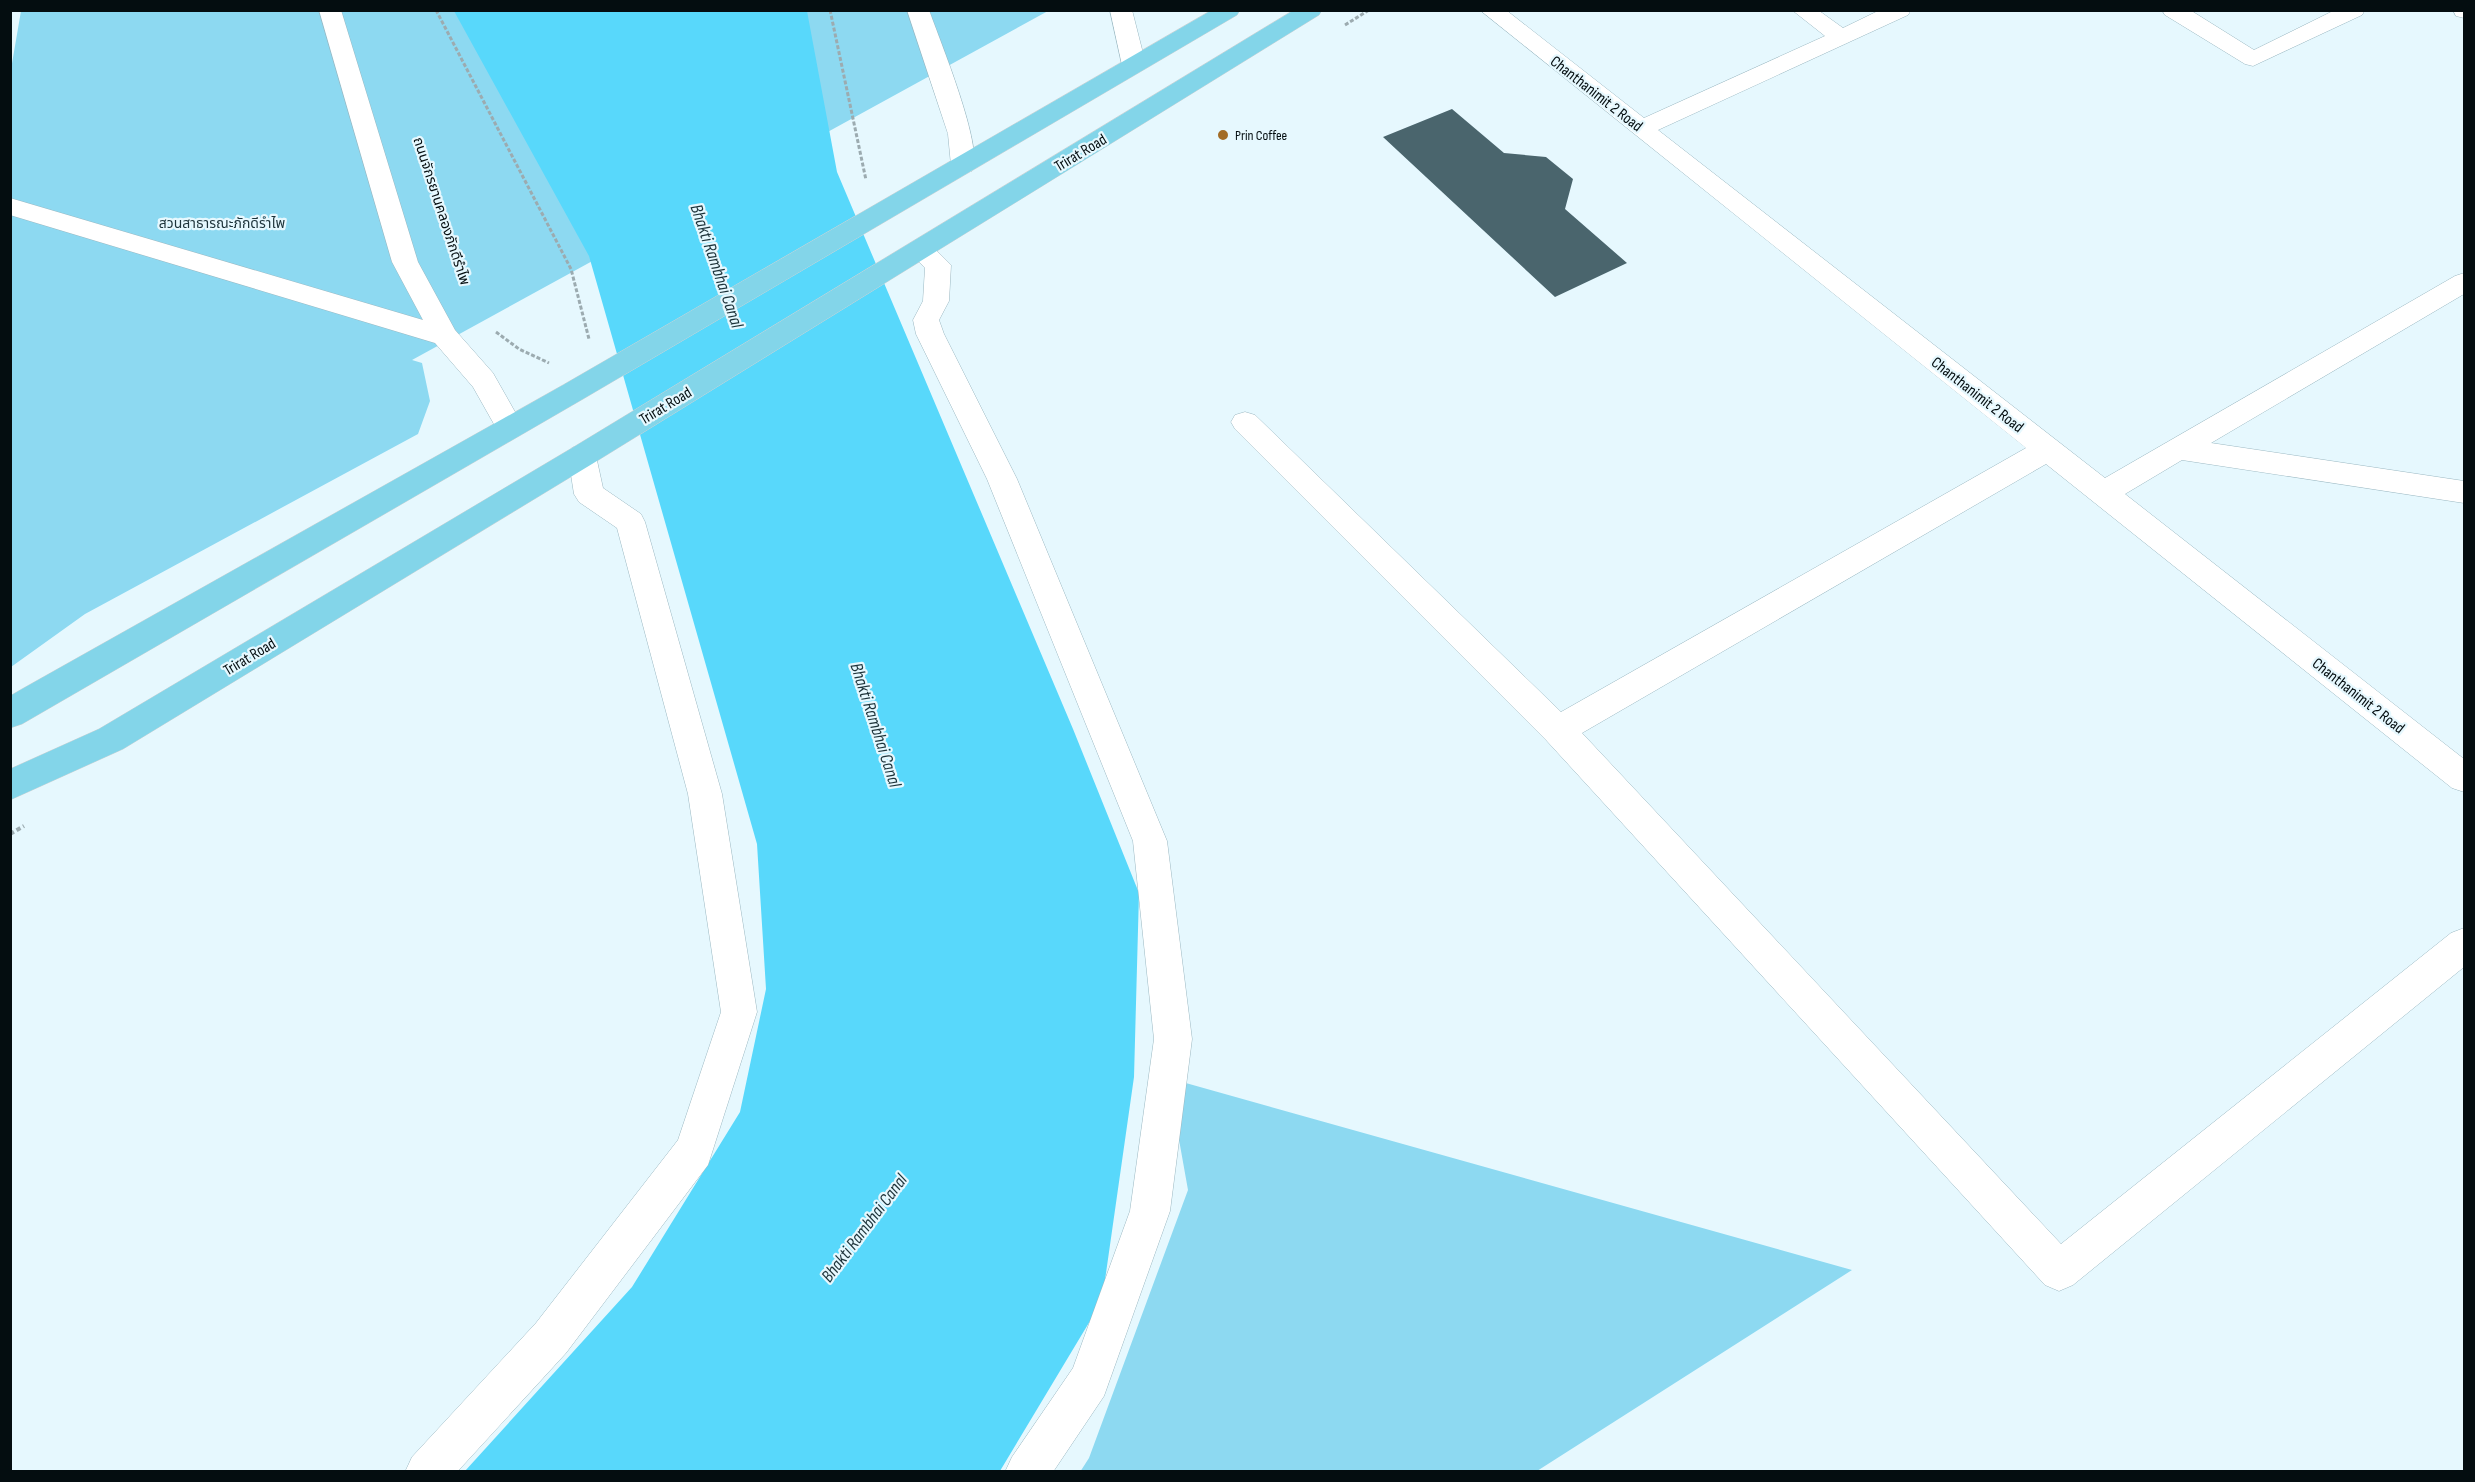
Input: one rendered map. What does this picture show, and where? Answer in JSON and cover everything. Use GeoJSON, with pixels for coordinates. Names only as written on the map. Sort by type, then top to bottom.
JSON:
{"type":"FeatureCollection","features":[{"type":"Feature","properties":{"kind":"main road"},"geometry":{"type":"LineString","coordinates":[[10,714],[509,426],[573,392],[1229,10]]}},
{"type":"Feature","properties":{"kind":"main road","name":"Trirat Road"},"geometry":{"type":"LineString","coordinates":[[10,785],[111,739],[582,456],[1311,10]]}},
{"type":"Feature","properties":{"kind":"street"},"geometry":{"type":"LineString","coordinates":[[330,10],[405,262],[445,336],[483,380],[509,426]]}},
{"type":"Feature","properties":{"kind":"street"},"geometry":{"type":"LineString","coordinates":[[918,10],[960,134],[963,165]]}},
{"type":"Feature","properties":{"kind":"street"},"geometry":{"type":"LineString","coordinates":[[1120,10],[1134,65]]}},
{"type":"Feature","properties":{"kind":"street","name":"Chanthanimit 2 Road"},"geometry":{"type":"LineString","coordinates":[[1491,10],[2464,778]]}},
{"type":"Feature","properties":{"kind":"street"},"geometry":{"type":"LineString","coordinates":[[1803,10],[1841,37]]}},
{"type":"Feature","properties":{"kind":"street"},"geometry":{"type":"LineString","coordinates":[[1642,128],[1900,10]]}},
{"type":"Feature","properties":{"kind":"street"},"geometry":{"type":"LineString","coordinates":[[2173,10],[2253,59],[2354,10]]}},
{"type":"Feature","properties":{"kind":"street"},"geometry":{"type":"LineString","coordinates":[[10,206],[445,336]]}},
{"type":"Feature","properties":{"kind":"street"},"geometry":{"type":"LineString","coordinates":[[921,250],[938,265],[936,301],[926,320],[930,334],[1002,479],[1150,841],[1173,1039],[1150,1210],[1089,1381],[1027,1472]]}},
{"type":"Feature","properties":{"kind":"street"},"geometry":{"type":"LineString","coordinates":[[2103,493],[2464,282]]}},
{"type":"Feature","properties":{"kind":"street"},"geometry":{"type":"LineString","coordinates":[[1245,422],[1558,730],[2059,1271],[2464,945]]}},
{"type":"Feature","properties":{"kind":"street"},"geometry":{"type":"LineString","coordinates":[[2178,448],[2464,492]]}},
{"type":"Feature","properties":{"kind":"street"},"geometry":{"type":"LineString","coordinates":[[1558,730],[2049,449]]}},
{"type":"Feature","properties":{"kind":"street"},"geometry":{"type":"LineString","coordinates":[[427,1472],[551,1338],[694,1151],[739,1012],[705,794],[630,522],[589,494],[582,456]]}},
{"type":"Feature","properties":{"kind":"path"},"geometry":{"type":"LineString","coordinates":[[436,10],[571,269],[589,342]]}},
{"type":"Feature","properties":{"kind":"path"},"geometry":{"type":"LineString","coordinates":[[830,10],[868,189]]}},
{"type":"Feature","properties":{"kind":"path"},"geometry":{"type":"LineString","coordinates":[[495,331],[519,349],[550,364]]}},
{"type":"Feature","properties":{"kind":"green space","name":"สวนสาธารณะภักดีรำไพ"},"geometry":{"type":"Polygon","coordinates":[[[21,11],[1048,11],[412,360],[422,363],[430,401],[418,434],[85,614],[11,667],[10,75],[21,11]]]}},
{"type":"Feature","properties":{"kind":"green space"},"geometry":{"type":"Polygon","coordinates":[[[1168,1078],[1852,1270],[1537,1471],[1080,1472],[1089,1458],[1188,1190],[1168,1078]]]}},
{"type":"Feature","properties":{"kind":"water","name":"Bhakti Rambhai Canal"},"geometry":{"type":"Polygon","coordinates":[[[454,11],[807,11],[837,172],[1073,729],[1139,893],[1134,1077],[1102,1301],[1000,1471],[465,1471],[632,1287],[740,1112],[766,989],[757,844],[589,256],[454,11]]]}},
{"type":"Feature","properties":{"kind":"building"},"geometry":{"type":"Polygon","coordinates":[[[1452,109],[1504,153],[1546,157],[1573,179],[1565,209],[1627,263],[1555,297],[1383,137],[1452,109]]]}},
{"type":"Feature","properties":{"kind":"place","name":"Prin Coffee"},"geometry":{"type":"Point","coordinates":[1223,135]}}]}
